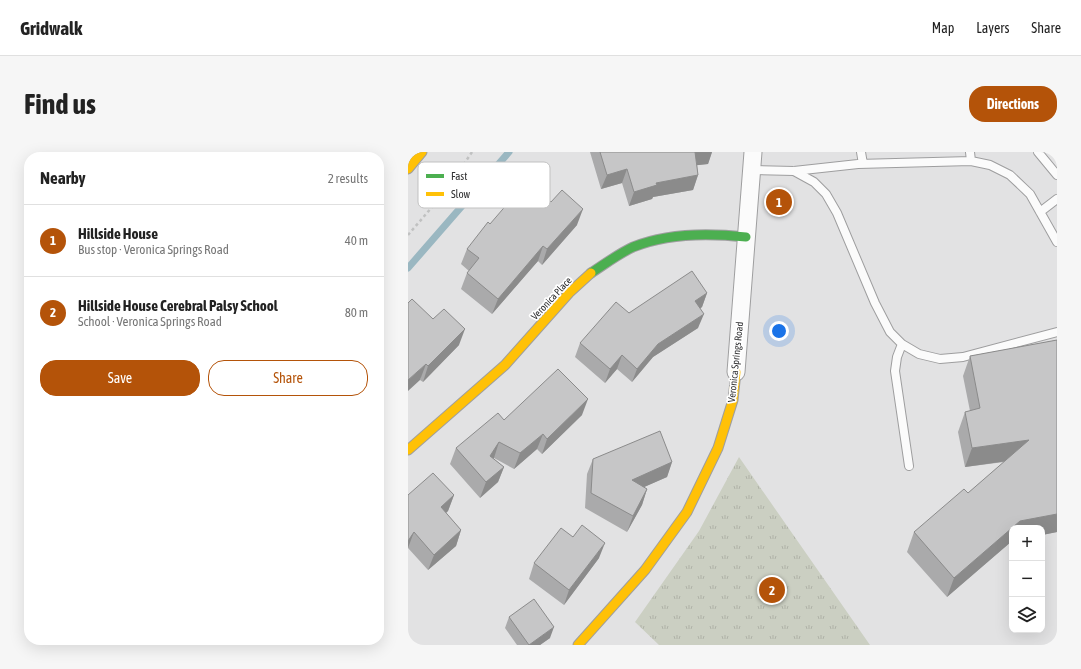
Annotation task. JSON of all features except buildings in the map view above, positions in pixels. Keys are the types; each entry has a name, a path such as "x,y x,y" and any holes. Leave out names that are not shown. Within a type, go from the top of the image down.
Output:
{"street":[{"path":"408,168 422,152"},
{"name":"Veronica Springs Road","path":"578,645 645,570 687,512 718,448 733,400 754,152"},
{"name":"Veronica Place","path":"408,450 505,365 569,293 591,273 611,259 634,247 658,240 690,235 722,234 746,237"}],"lane":[{"path":"861,152 863,164"},
{"path":"970,152 971,161"},
{"path":"1038,152 1057,175"},
{"path":"752,170 794,171 863,164 971,161 990,165 1010,175 1030,194 1057,242"},
{"path":"794,171 814,182 826,194 837,213 875,303 890,332 902,344 919,354 940,359 963,357 1057,332"},
{"path":"1040,212 1057,199"},
{"path":"902,344 897,357 896,371 909,466"}],"path":[{"path":"465,162 472,152"},
{"path":"408,235 431,208"}],"green space":[{"path":"739,457 870,645 659,645 635,622 699,531"}],"waterway":[{"path":"500,162 509,152"},
{"path":"408,268 460,208"}],"traffic: fast":[{"path":"591,273 617,256 646,242 689,235 746,237"}],"traffic: slow":[{"path":"408,169 422,152"},
{"path":"408,450 505,365 569,293 591,273"},
{"path":"578,645 645,570 687,512 718,448 733,400 736,372"}],"place":[{"name":"Hillside House","path":"779,202"},
{"name":"Hillside House Cerebral Palsy School","path":"772,590"}]}
